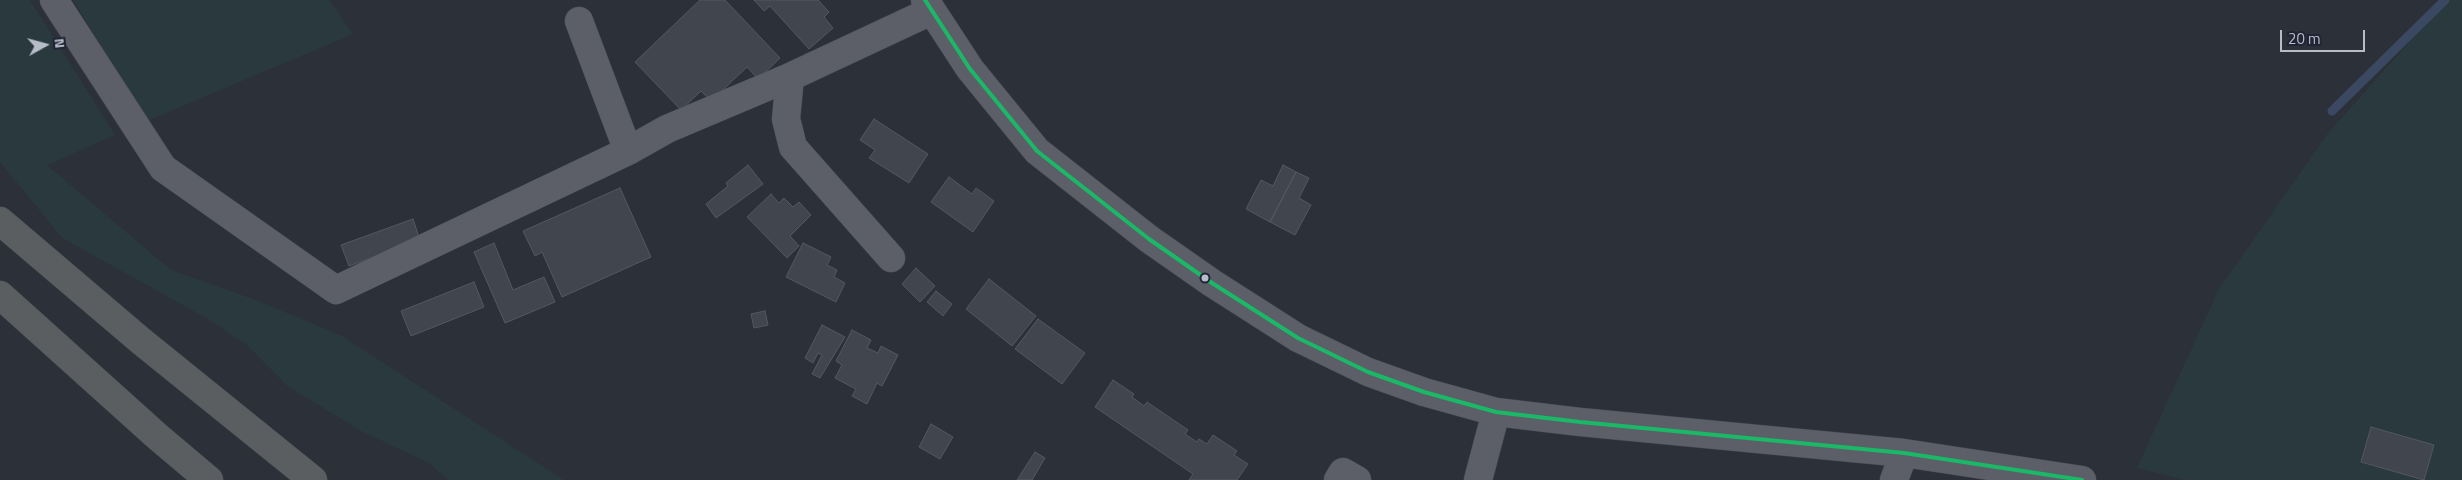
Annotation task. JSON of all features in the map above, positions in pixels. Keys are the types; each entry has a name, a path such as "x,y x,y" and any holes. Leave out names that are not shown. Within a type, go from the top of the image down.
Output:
{"highway":[{"path":"0,221 148,347 313,480"},
{"path":"0,295 158,437 210,480"}],"street":[{"path":"54,0 163,168 336,290 628,151 667,128 790,77 928,5 970,70 1037,151 1212,284 1298,338 1368,372 1424,392 1496,412 1580,422 1904,453 2082,480"},
{"path":"579,21 628,151"},
{"path":"790,77 786,119 793,148 891,258"},
{"path":"1478,480 1496,412"},
{"path":"1894,480 1904,453"},
{"path":"1338,480 1343,472 1357,480"}],"shaded area":[{"path":"0,0 30,0 115,135 47,165 171,270 256,300 342,336 564,480 448,480 429,463 361,431 286,385 247,345 208,319 62,238 0,162"},
{"path":"73,0 329,0 353,34 147,121"},
{"path":"2447,0 2462,0 2462,480 2424,480 2185,480 2137,468 2219,289 2328,133","holes":["2371,427 2434,445 2424,480 2361,462"]}],"building":[{"path":"700,0 725,0 780,58 758,79 747,67 711,101 701,91 681,110 635,62"},
{"path":"754,0 818,0 829,12 824,17 833,28 809,49 770,6 764,11"},
{"path":"874,119 928,154 909,183 869,158 875,150 860,140"},
{"path":"748,165 763,184 716,218 706,204 728,186 726,183"},
{"path":"1283,165 1296,172 1270,222 1246,209 1261,180 1273,186"},
{"path":"1296,172 1309,178 1299,198 1311,205 1295,235 1270,222"},
{"path":"949,177 972,194 976,188 994,201 973,232 931,202"},
{"path":"620,188 651,257 562,297 542,252 535,256 523,231"},
{"path":"771,194 779,203 784,198 793,207 799,202 811,215 790,236 799,246 787,258 747,217"},
{"path":"413,219 420,240 349,266 341,245"},
{"path":"494,243 513,290 544,277 555,302 505,323 474,252"},
{"path":"803,243 831,257 827,265 837,270 834,277 845,283 836,302 786,277"},
{"path":"916,268 935,286 920,302 902,284"},
{"path":"989,279 1036,316 1012,346 966,309"},
{"path":"474,282 484,307 411,336 401,311"},
{"path":"936,291 952,304 943,316 927,302"},
{"path":"765,311 768,325 754,328 751,314"},
{"path":"1038,319 1085,353 1062,384 1015,349"},
{"path":"822,325 845,337 820,378 812,374 822,355 818,353 813,363 805,358"},
{"path":"852,330 871,340 867,348 878,353 881,346 898,355 882,386 877,383 867,404 852,396 856,389 835,378 842,365 836,361"},
{"path":"1113,380 1134,394 1132,397 1144,406 1147,402 1188,430 1185,434 1197,442 1199,439 1207,444 1213,435 1237,451 1234,455 1248,464 1237,480 1189,480 1193,474 1095,407"},
{"path":"931,424 953,437 940,459 919,447"},
{"path":"2371,427 2434,445 2424,480 2361,462"},
{"path":"1035,452 1045,458 1032,480 1017,480"}],"waterway":[{"path":"2332,111 2445,0"}],"transit line":[{"path":"925,0 970,69 1037,151 1149,239 1212,283 1298,338 1368,372 1424,392 1496,412 1580,422 1904,453 2082,480"}]}
